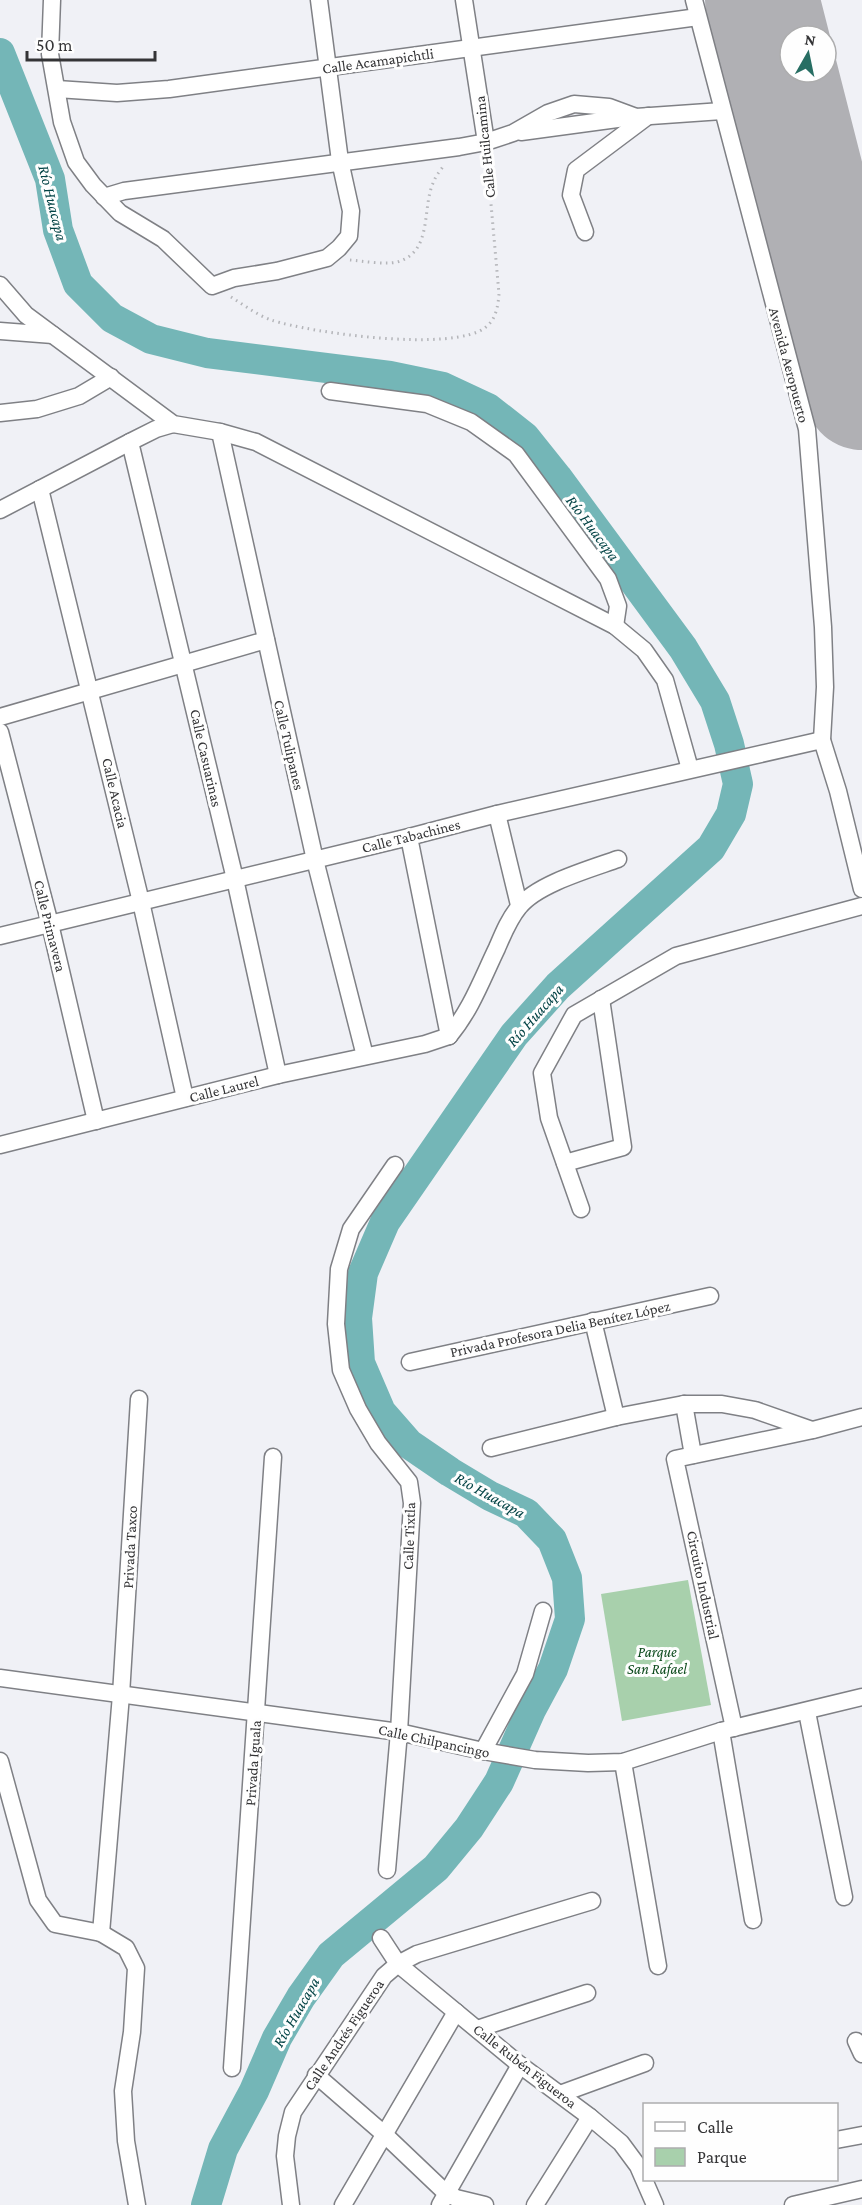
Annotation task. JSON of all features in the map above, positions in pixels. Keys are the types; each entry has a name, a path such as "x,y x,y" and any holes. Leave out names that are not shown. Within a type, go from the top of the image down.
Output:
{"street":[{"path":"52,0 50,54 62,122 76,162 120,213 163,239 212,286 234,278 277,271 327,258 349,236 351,211 340,161 319,0"},
{"name":"Calle Huilcamina","path":"464,0 486,142"},
{"name":"Avenida Aeropuerto","path":"694,0 807,429 823,627 825,687 822,740"},
{"name":"Calle Acamapichtli","path":"57,89 117,93 168,89 698,17"},
{"path":"104,197 124,191 486,142 513,133 548,113 574,104 609,107 642,117 722,111"},
{"path":"585,232 571,195 576,170 642,117"},
{"path":"0,285 26,315 173,424"},
{"path":"0,331 54,335"},
{"path":"0,413 37,409 79,396 111,377"},
{"path":"330,391 427,404 471,422 516,454 608,579 618,606 615,626"},
{"path":"0,510 156,429 173,424 220,432 256,442 615,626 644,651 665,680 696,769"},
{"name":"Calle Tulipanes","path":"220,432 315,860 365,1056"},
{"name":"Calle Casuarinas","path":"130,442 235,879 278,1075"},
{"name":"Calle Acacia","path":"40,489 91,692 185,1098"},
{"path":"0,717 266,640"},
{"name":"Calle Primavera","path":"0,732 50,924 96,1121"},
{"path":"822,740 838,790 862,889"},
{"name":"Calle Tabachines","path":"0,936 497,814 822,740"},
{"path":"497,814 519,905"},
{"path":"410,837 449,1036"},
{"path":"449,1036 464,1017 519,905 536,893 574,874 618,859"},
{"path":"581,1209 549,1118 542,1073 574,1015 676,956 862,906"},
{"path":"565,1163 622,1147 601,999"},
{"name":"Calle Laurel","path":"1,1142 96,1121 278,1075 426,1044 449,1036"},
{"name":"Calle Tixtla","path":"387,1870 399,1732 412,1503 409,1482 378,1443 358,1409 341,1370 336,1324 339,1269 351,1229 395,1165"},
{"name":"Privada Profesora Delia Benítez López","path":"410,1362 710,1296"},
{"path":"593,1321 616,1417"},
{"name":"Privada Taxco","path":"101,1933 121,1695 139,1399"},
{"path":"684,1404 693,1455 813,1430 862,1417"},
{"path":"492,1448 616,1417 684,1404 722,1404 755,1410 813,1430"},
{"name":"Circuito Industrial","path":"693,1455 675,1459 728,1730"},
{"name":"Privada Iguala","path":"232,2068 273,1457"},
{"path":"483,1751 525,1674 543,1611"},
{"name":"Calle Chilpancingo","path":"0,1678 399,1732 535,1760 588,1763 623,1762 728,1730 862,1697"},
{"path":"807,1712 844,1897"},
{"path":"728,1730 753,1920"},
{"path":"0,1761 38,1900 55,1924 101,1933 126,1948 136,1968 132,2032 123,2091 126,2141 137,2205"},
{"path":"623,1762 658,1966"},
{"name":"Calle Andrés Figueroa","path":"291,2205 285,2156 293,2112 384,1976 398,1964 417,1954 592,1901"},
{"name":"Calle Rubén Figueroa","path":"381,1938 398,1964 520,2065 621,2143 638,2166 643,2177"},
{"path":"477,2029 587,1993"},
{"path":"343,2205 456,2012"},
{"path":"560,2094 645,2063"},
{"path":"443,2199 520,2065"},
{"path":"316,2075 384,2134 443,2199"},
{"path":"535,2205 590,2117"},
{"path":"838,2140 862,2135"},
{"name":"Calle Rubén Figueroa","path":"645,2181 655,2205"},
{"path":"794,2205 853,2195"},
{"path":"443,2199 456,2198 485,2205"}],"path":[{"name":"Calle Huilcamina","path":"212,286 270,320 323,331 411,341 469,336 487,326 498,310 499,294 486,142"},
{"path":"327,258 396,263 408,256 420,244 433,182 459,147"}],"green space":[{"name":"Parque San Rafael","path":"688,1580 711,1705 622,1721 601,1594"}],"waterway":[{"name":"Río Huacapa","path":"0,53 50,179 58,230 78,284 112,318 151,339 207,353 390,376 443,387 488,408 525,437 683,648 715,701 729,744 738,784 731,814 711,848 558,986 514,1035 385,1222 363,1273 357,1318 360,1363 381,1412 409,1444 490,1496 526,1513 552,1540 567,1578 570,1619 553,1669 531,1710 499,1782 469,1828 436,1868 331,1955 301,1997 277,2038 254,2091 223,2149 206,2205"}],"runway":[{"path":"762,0 862,393"}]}
